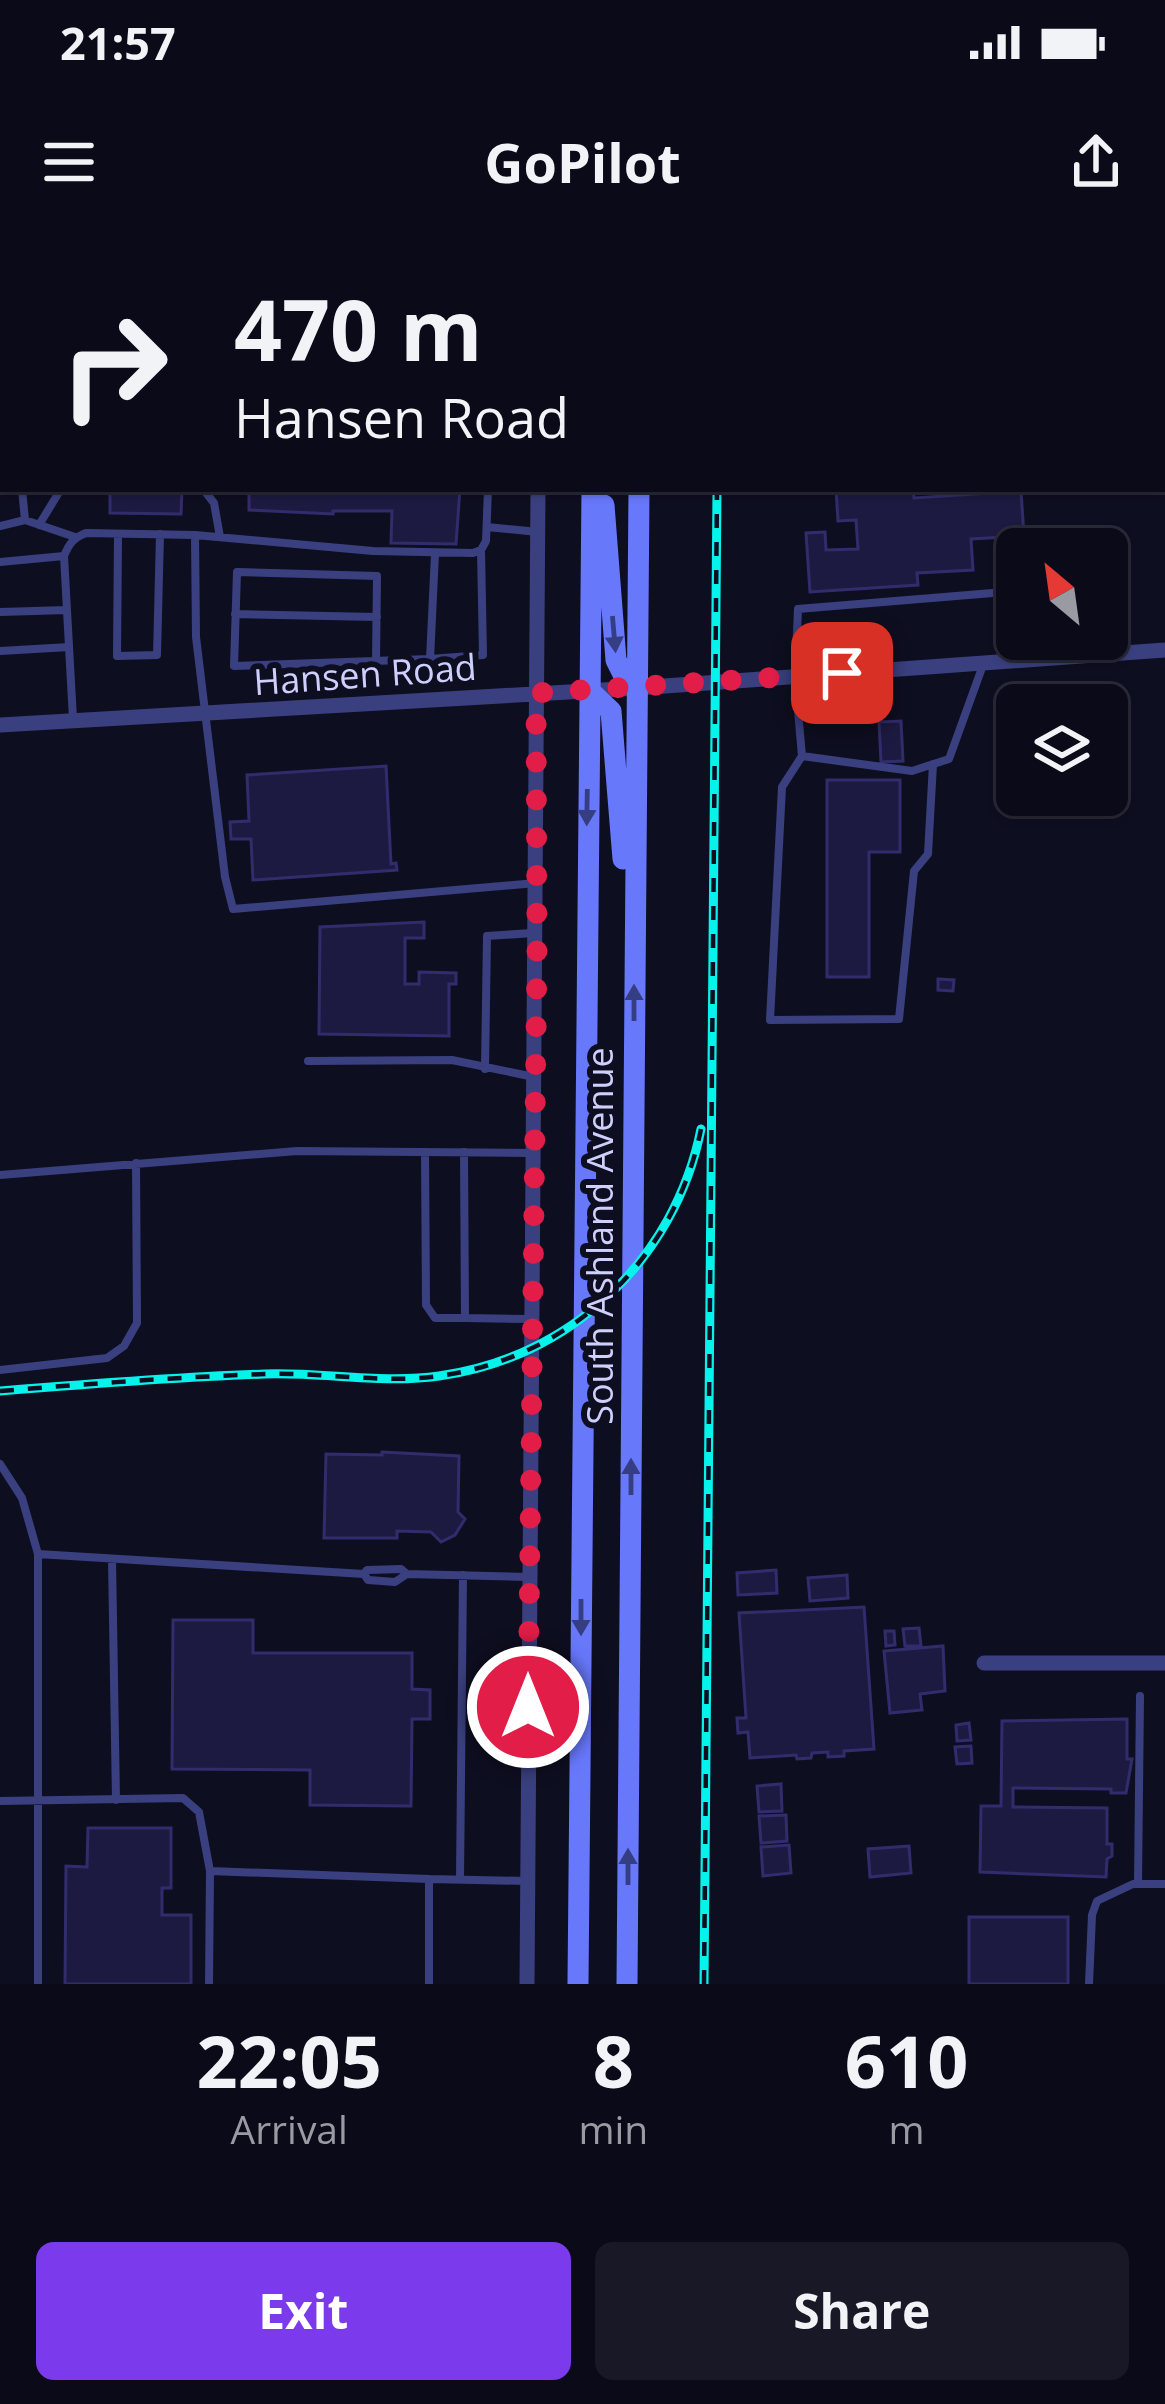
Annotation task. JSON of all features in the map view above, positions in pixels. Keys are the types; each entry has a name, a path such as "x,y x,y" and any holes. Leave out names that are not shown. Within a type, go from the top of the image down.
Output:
{"main road":[{"name":"South Ashland Avenue","path":"578,1984 592,492"},
{"path":"603,492 616,660 625,678 637,688"},
{"name":"South Ashland Avenue","path":"627,1984 638,492"},
{"path":"589,690 611,712 624,875 635,909"}],"street":[{"path":"526,1984 538,492"},
{"name":"Hansen Road","path":"1128,653 1165,650"},
{"name":"Hansen Road","path":"0,725 1026,660"},
{"path":"984,1663 1165,1663"}],"lane":[{"path":"22,492 25,520"},
{"path":"39,525 59,492"},
{"path":"205,492 214,503 220,537"},
{"path":"376,661 377,576 237,572 234,665 376,661 430,659 483,655 482,550 488,492"},
{"path":"0,526 25,520 75,537 86,533 196,535 436,554 482,550"},
{"path":"487,527 538,532"},
{"path":"118,534 117,656 157,656 160,534"},
{"path":"196,535 196,637 225,877 233,909 537,883"},
{"path":"73,719 64,556 75,537"},
{"path":"430,659 436,554"},
{"path":"0,562 64,556"},
{"path":"933,764 928,854 914,871 899,1019 770,1020 782,788 802,756 795,676 798,609 996,593"},
{"path":"0,612 67,610"},
{"path":"236,614 376,617"},
{"path":"0,651 69,647"},
{"path":"802,756 912,771 950,759 983,663"},
{"path":"485,1069 487,936 537,933"},
{"path":"308,1061 452,1060 535,1077"},
{"path":"0,1174 297,1151 534,1153"},
{"path":"425,1152 426,1305 435,1318 531,1319"},
{"path":"464,1152 465,1318"},
{"path":"0,1370 107,1358 124,1346 136,1323 136,1162"},
{"path":"0,1463 22,1498 38,1554 38,1984"},
{"path":"38,1554 364,1574 382,1568 407,1574 529,1576"},
{"path":"112,1558 116,1800"},
{"path":"460,1880 463,1575"},
{"path":"1138,1884 1140,1696"},
{"path":"0,1801 183,1798 195,1805 210,1871 209,1984"},
{"path":"210,1871 527,1881"},
{"path":"429,1879 429,1984"},
{"path":"1089,1984 1092,1915 1097,1901 1138,1884 1165,1883"}],"building":[{"path":"110,492 182,492 181,514 110,513"},
{"path":"249,492 460,492 456,544 391,543 392,511 249,510"},
{"path":"836,492 913,492 914,498 1021,492 1023,528 996,528 996,538 971,539 973,570 917,573 918,585 810,592 806,533 825,532 826,550 858,549 856,520 838,521"},
{"path":"901,721 903,761 881,762 879,722"},
{"path":"386,766 391,864 396,863 397,870 253,880 251,839 231,839 230,822 249,821 247,775"},
{"path":"827,780 900,780 900,852 869,852 869,977 827,977"},
{"path":"424,922 424,938 405,938 405,984 419,984 419,972 456,973 456,984 449,984 449,1036 319,1034 320,927"},
{"path":"938,979 954,980 953,991 938,990"},
{"path":"326,1454 459,1456 458,1512 465,1519 455,1535 441,1542 431,1532 397,1531 397,1538 324,1538"},
{"path":"776,1570 777,1593 738,1595 737,1573"},
{"path":"847,1575 848,1598 810,1601 808,1578"},
{"path":"864,1607 874,1749 844,1751 844,1756 828,1757 828,1752 812,1753 811,1758 750,1758 748,1732 738,1733 737,1718 746,1718 739,1613"},
{"path":"173,1620 253,1620 253,1653 412,1653 412,1689 430,1690 430,1719 412,1719 411,1806 310,1805 310,1770 172,1769"},
{"path":"919,1628 921,1646 905,1646 903,1629"},
{"path":"885,1631 894,1631 895,1645 886,1646"},
{"path":"943,1646 945,1691 920,1694 922,1710 890,1713 884,1651"},
{"path":"1127,1719 1127,1759 1132,1759 1126,1793 1013,1788 1013,1807 1107,1808 1107,1844 1112,1844 1112,1856 1107,1859 1106,1877 980,1872 981,1806 1001,1806 1002,1721"},
{"path":"969,1723 971,1740 957,1741 956,1725"},
{"path":"971,1746 972,1763 957,1764 955,1747"},
{"path":"781,1784 782,1811 759,1812 757,1786"},
{"path":"786,1815 787,1841 761,1843 759,1816"},
{"path":"88,1828 171,1828 171,1888 162,1888 162,1915 191,1915 191,1984 65,1984 66,1866 87,1867"},
{"path":"789,1845 791,1873 763,1876 761,1847"},
{"path":"909,1846 911,1873 870,1877 868,1849"},
{"path":"969,1917 1068,1917 1068,1984 969,1984"}],"railway":[{"path":"704,1984 717,492"},
{"path":"0,1391 265,1374 418,1378 487,1366 532,1348 610,1295 668,1220 688,1176 701,1129"}],"route":[{"path":"528,1707 536,693 842,673"}]}
